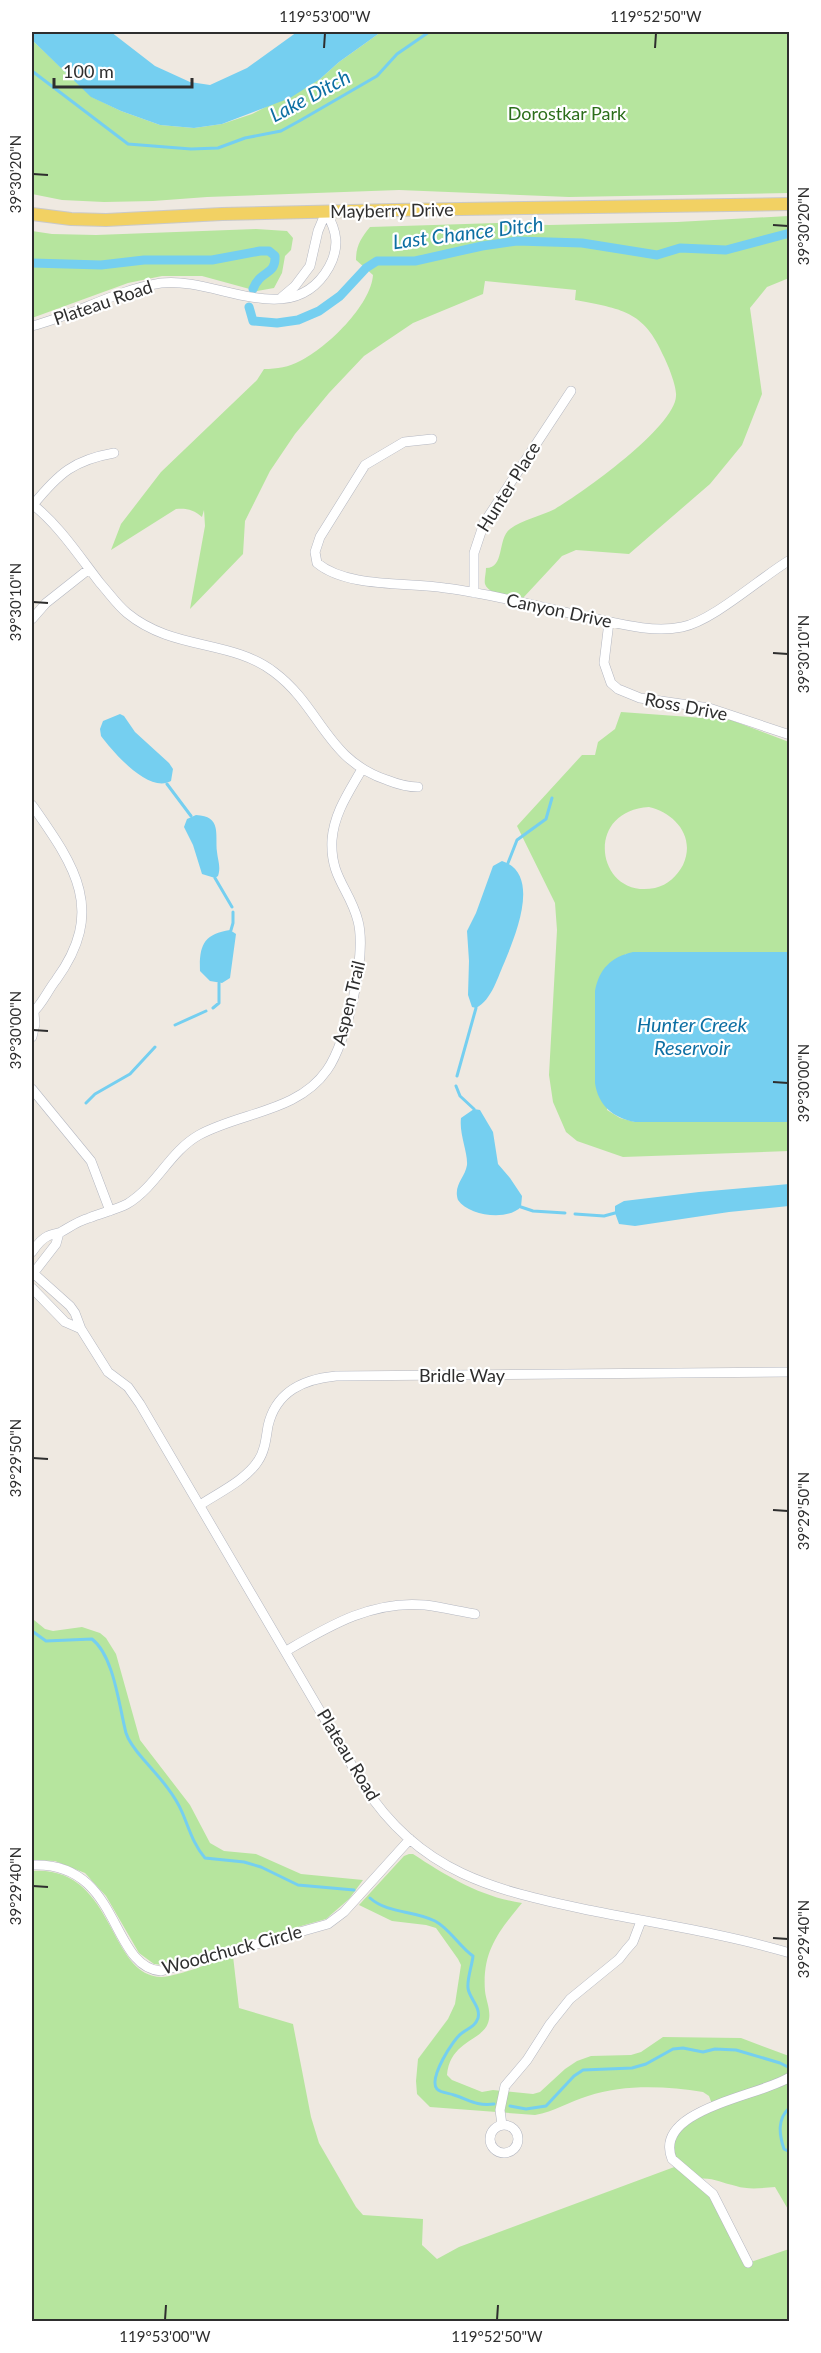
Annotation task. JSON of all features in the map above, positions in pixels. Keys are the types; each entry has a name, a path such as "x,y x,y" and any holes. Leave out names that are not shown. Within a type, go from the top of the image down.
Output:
{"main road":[{"name":"Mayberry Drive","path":"32,214 70,219 106,220 326,212 789,204"}],"street":[{"name":"Plateau Road","path":"32,326 131,291 171,282 204,285 255,299 280,298 311,290 331,264 338,239 326,212"},
{"path":"280,298 295,286 310,266 318,231 326,212"},
{"name":"Hunter Place","path":"474,593 474,553 484,523 571,391"},
{"name":"Canyon Drive","path":"432,439 404,442 365,465 320,537 315,552 315,559 320,565 353,578 435,586 609,622 654,629 686,627 707,617 789,560"},
{"path":"114,453 71,466 57,477 32,504 58,530 118,605 143,625 176,640 246,656 276,673 302,699 341,753 362,770 399,785 418,787"},
{"path":"32,618 46,603 89,569"},
{"name":"Ross Drive","path":"609,622 604,663 611,683 618,689 640,698 709,708 789,735"},
{"name":"Aspen Trail","path":"32,1251 45,1237 127,1204 146,1189 174,1155 189,1142 213,1129 286,1103 302,1095 321,1078 334,1059 344,1035 361,948 358,919 333,866 332,840 340,806 362,770"},
{"path":"32,805 66,853 76,874 81,899 78,936 71,957 33,1013 35,1024 32,1037"},
{"path":"32,1089 90,1161 110,1211"},
{"path":"32,1274 56,1244 59,1233"},
{"name":"Plateau Road","path":"32,1274 70,1306 81,1329 108,1372 128,1387 140,1404 373,1799 410,1839 455,1871 490,1886 529,1897 789,1953"},
{"name":"Plateau Road","path":"32,1288 65,1322 81,1329"},
{"name":"Bridle Way","path":"200,1505 241,1478 257,1463 276,1406 290,1390 310,1380 336,1376 789,1372"},
{"path":"286,1651 334,1624 379,1608 424,1605 475,1614"},
{"name":"Woodchuck Circle","path":"32,1865 56,1867 73,1873 87,1882 105,1904 138,1961 148,1968 161,1971 334,1921 410,1839"},
{"path":"502,2125 501,2110 505,2086 527,2060 550,2024 570,1999 619,1959 633,1942 641,1921"},
{"path":"748,2263 713,2194 672,2159 670,2146 676,2129 693,2114 770,2088 789,2077"}],"green space":[{"name":"Dorostkar Park","path":"381,32 789,32 789,193 569,197 399,190 104,202 62,200 32,194 32,40 92,97 121,111 160,125 194,128 222,124 252,114 320,79 339,62"},
{"path":"789,216 789,278 767,287 750,308 762,394 742,445 710,484 629,554 576,550 562,556 523,598 496,593 487,588 486,568 496,563 503,539 510,529 555,509 625,458 660,424 672,409 676,396 672,376 656,341 639,321 629,314 606,306 575,300 576,290 485,281 483,294 413,323 364,356 329,393 295,434 270,471 245,521 243,554 190,609 205,526 204,510 202,517 190,510 176,509 111,550 121,524 161,472 257,380 264,369 287,366 311,355 334,336 356,312 365,299 373,275 356,260 360,242 370,227 497,223 549,225 677,222"},
{"path":"256,229 287,231 293,238 291,250 285,256 282,273 274,288 257,291 202,276 162,276 128,283 32,318 32,231 96,235"},
{"path":"621,712 731,720 789,742 789,952 625,954 607,1110 620,1118 635,1122 789,1122 789,1151 623,1157 577,1141 566,1132 553,1102 549,1075 557,930 555,903 517,826 582,755 595,755 598,742 615,729","holes":["649,807 675,821 681,828 687,845 686,855 681,869 668,882 655,888 635,888 620,881 610,869 605,854 606,838 614,823 628,812"]},
{"path":"32,1604 34,1620 45,1629 53,1631 82,1627 100,1633 106,1638 116,1654 140,1740 190,1805 210,1843 224,1851 256,1854 301,1874 363,1880 349,1899 326,1919 163,1965 154,1964 139,1953 106,1896 85,1873 55,1861 32,1860"},
{"path":"413,1854 452,1878 479,1891 522,1903 499,1933 489,1954 485,1977 488,2023 485,2029 454,2055 447,2075 452,2080 482,2092 493,2090 533,2094 540,2092 577,2061 591,2056 631,2055 641,2052 663,2037 741,2038 789,2056 789,2211 775,2187 745,2188 697,2179 709,2189 748,2263 789,2249 789,2321 32,2322 32,1871 59,1874 80,1885 96,1902 130,1960 144,1972 162,1977 169,1976 233,1956 239,2008 293,2024 311,2117 319,2143 356,2207 363,2215 423,2219 422,2245 437,2259 459,2247 677,2166 672,2159 676,2129 713,2107 709,2096 703,2092 660,2087 616,2089 588,2096 535,2115 430,2107 417,2094 418,2059 448,2019 455,2004 461,1965 436,1928 392,1921 359,1905 404,1856"}],"water":[{"path":"32,32 111,32 155,66 190,82 210,85 247,68 297,32 381,32 339,62 320,79 290,98 222,124 194,128 160,125 91,97 32,40"},
{"path":"120,714 135,732 169,763 173,769 171,781 152,782 142,777 114,752 101,736 100,729 103,721"},
{"path":"196,815 210,819 216,827 219,870 215,878 202,874 193,845 184,827 187,819"},
{"path":"502,861 514,868 521,879 522,906 514,937 497,980 490,994 476,1008 472,1007 468,995 467,931 493,866"},
{"path":"230,930 236,934 230,978 222,983 210,981 200,971 202,948 214,934"},
{"name":"Hunter Creek Reservoir","path":"633,952 789,952 789,1122 635,1122 613,1114 603,1104 595,1083 595,991 607,965 618,957"},
{"path":"474,1109 480,1110 493,1132 498,1164 522,1196 521,1207 507,1214 479,1213 458,1200 458,1186 467,1165 461,1118"},
{"path":"789,1184 789,1206 635,1226 619,1224 615,1213 615,1206 624,1201"}],"waterway":[{"name":"Lake Ditch","path":"32,71 128,144 191,149 218,148 245,138 281,131 377,76 397,54 429,32"},
{"name":"Last Chance Ditch","path":"249,307 253,321 277,323 298,320 319,311 340,296 366,268 377,261 415,261 482,246 517,241 582,243 657,255 680,248 726,250 790,233"},
{"name":"Last Chance Ditch","path":"32,263 101,265 144,260 212,260 269,251 275,256 273,267 260,278 253,289"},
{"path":"167,784 191,816"},
{"path":"508,863 517,840 546,819 552,798"},
{"path":"215,878 232,907"},
{"path":"231,930 233,912"},
{"path":"213,1008 219,1003 219,983"},
{"path":"457,1076 476,1008"},
{"path":"175,1025 206,1011"},
{"path":"86,1103 95,1094 130,1074 155,1047"},
{"path":"456,1086 460,1096 474,1109"},
{"path":"521,1207 533,1211 565,1213"},
{"path":"575,1214 604,1216 615,1213"},
{"path":"32,1631 46,1641 92,1639 99,1647 111,1669 129,1740 175,1798 194,1842 205,1858 244,1862 261,1867 298,1885 354,1890"},
{"path":"370,1898 385,1907 435,1921 473,1956 468,1988 478,2010 478,2018 458,2037 448,2051 439,2068 435,2084 437,2089 443,2092 477,2103 494,2104"},
{"path":"510,2106 526,2109 546,2106 574,2076 583,2070 632,2068 646,2064 673,2049 683,2048 703,2052 715,2049 736,2050 790,2068"},
{"path":"790,2107 780,2127 784,2149 790,2152"}]}
